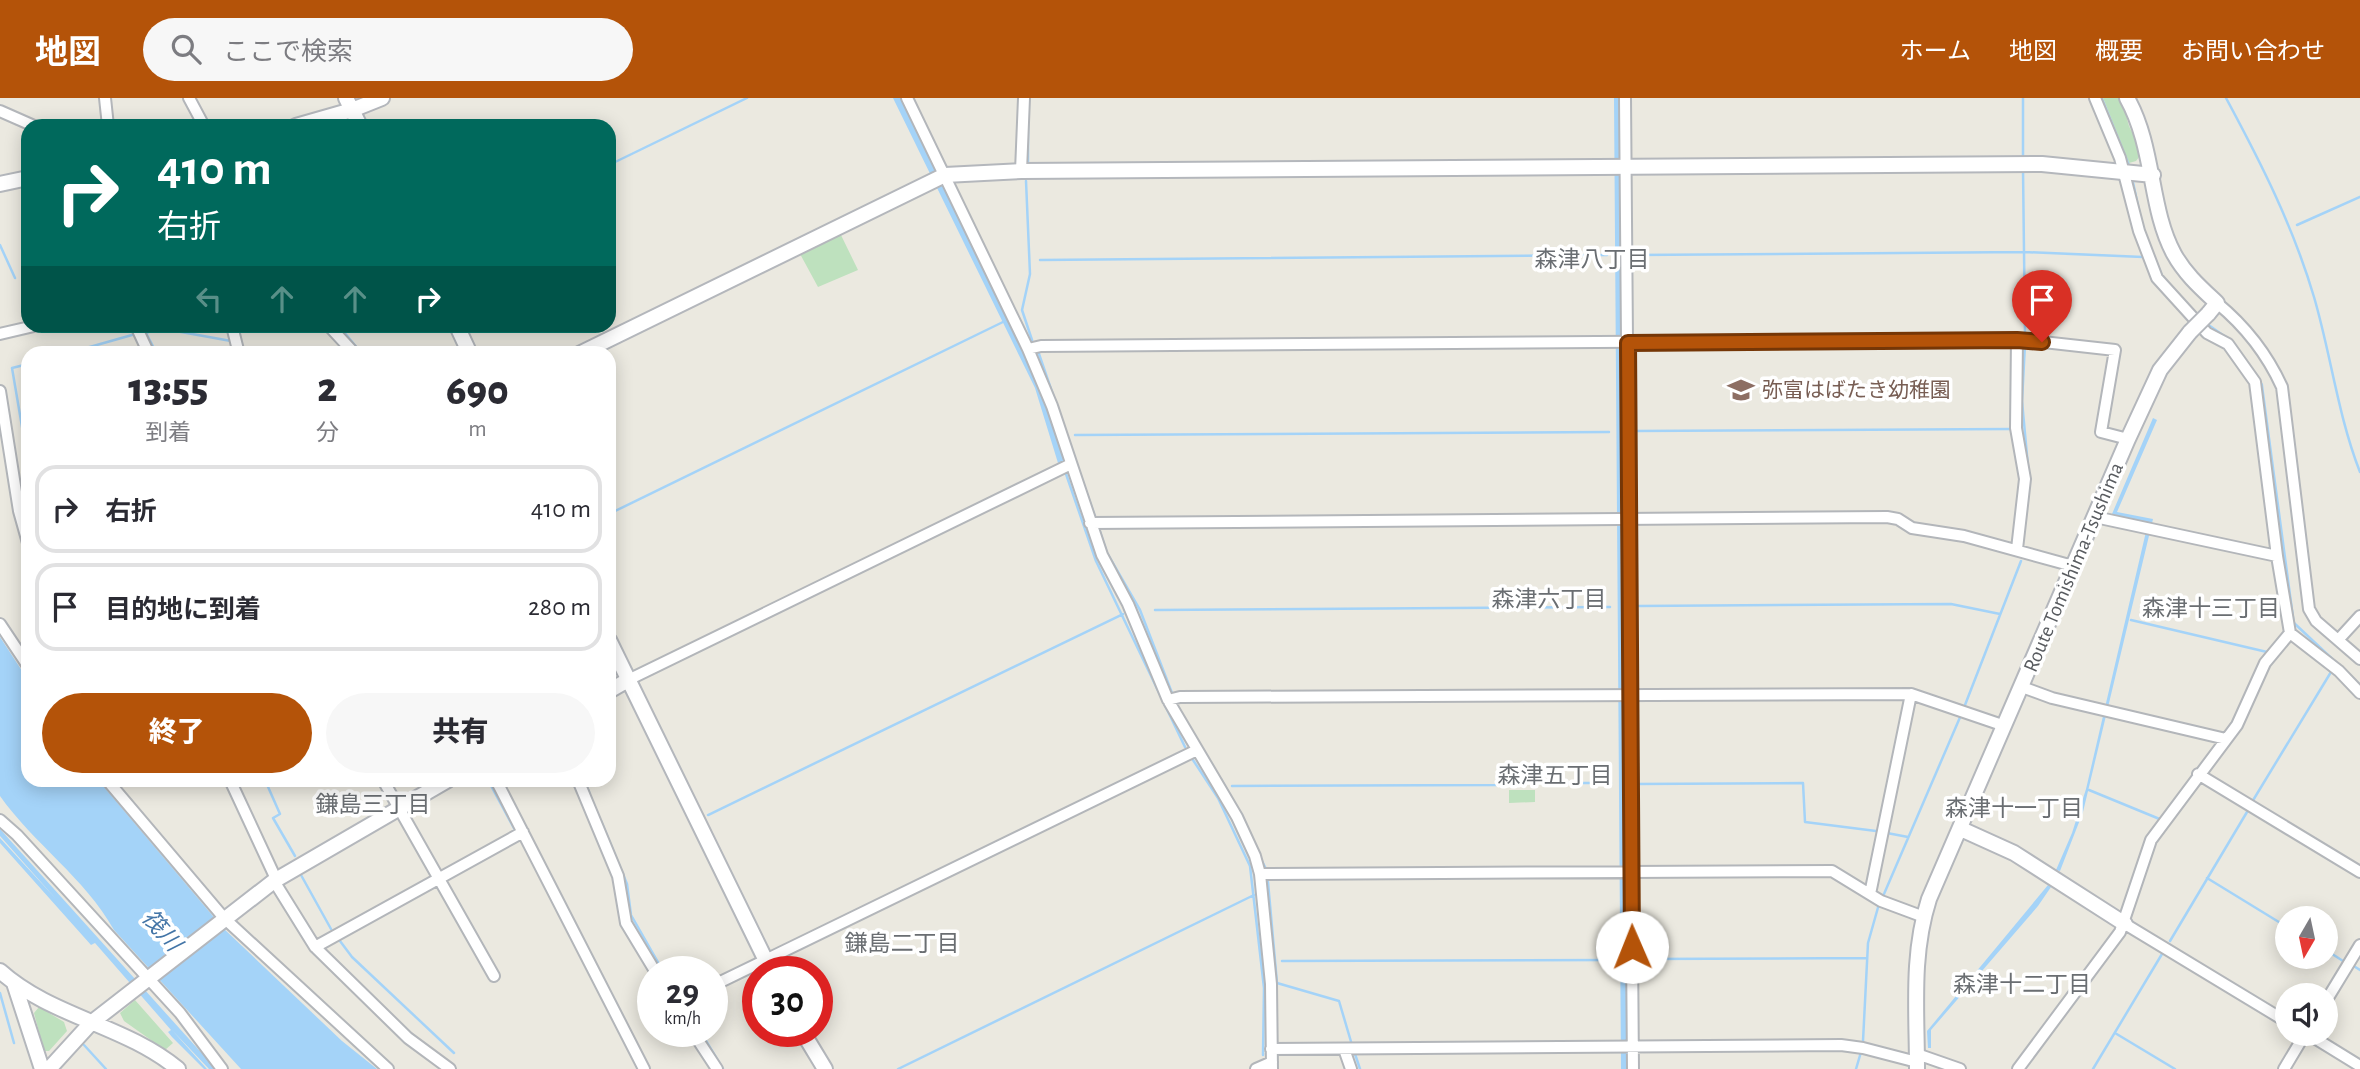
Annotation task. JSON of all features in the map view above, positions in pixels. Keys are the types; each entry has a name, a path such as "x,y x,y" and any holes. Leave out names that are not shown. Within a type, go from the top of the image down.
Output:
{"street":[{"path":"105,98 107,119"},
{"path":"189,98 200,119"},
{"path":"313,119 349,104 382,98"},
{"path":"907,98 939,178 1028,349 1052,406 1069,465 1102,555 1129,604 1168,700 1195,751 1237,817 1260,874 1271,984 1272,1065 1256,1069"},
{"path":"1021,171 1024,98"},
{"path":"1625,98 1618,167 1624,518 1631,696 1626,871 1628,1048 1633,1069"},
{"path":"2095,98 2127,172 2139,231 2157,278 2207,334 2228,344 2255,382 2277,556 2290,633 2339,671 2360,693"},
{"path":"2127,98 2144,133 2172,251 2212,309 2239,322 2267,358 2282,387 2308,609 2316,621 2360,659"},
{"path":"0,111 21,120"},
{"path":"595,346 939,178 1021,171 2042,164 2153,174"},
{"path":"0,184 21,180"},
{"name":"Route Tomishima-Tsushima","path":"1917,1062 1917,961 1923,917 2160,370 2212,309"},
{"path":"0,334 21,329"},
{"path":"336,333 348,346"},
{"path":"1028,349 1055,346 2017,340 2115,349 2101,432 2128,439"},
{"path":"2017,340 2015,428 2025,479 2017,549"},
{"path":"0,391 21,518"},
{"path":"616,687 1069,465"},
{"path":"1090,523 1887,517 1898,519 1913,528 1964,536 2073,566"},
{"path":"2095,517 2277,556"},
{"path":"2339,639 2360,615"},
{"path":"0,624 21,656"},
{"path":"2018,1069 2125,923 2151,840 2237,725 2264,663 2290,633"},
{"path":"616,655 764,956"},
{"path":"2021,687 2104,711 2226,739"},
{"path":"1168,700 1180,697 1911,694 2005,726"},
{"path":"1870,894 1911,694"},
{"path":"786,956 1195,751"},
{"path":"2198,774 2360,872"},
{"path":"113,787 224,918 388,1069"},
{"path":"233,787 275,880 315,947 371,1005 408,1038 450,1069"},
{"path":"387,787 494,976"},
{"path":"14,983 43,1069 90,1023 275,880 436,787"},
{"path":"500,787 644,1069"},
{"path":"581,787 618,876 626,923 646,956"},
{"path":"0,820 17,835 142,985 180,1013 222,1069"},
{"path":"1961,829 2014,853 2275,1015"},
{"path":"315,947 523,832"},
{"path":"1260,874 1832,871 1881,901 1923,917"},
{"path":"2337,983 2360,945"},
{"path":"0,971 14,983 90,1023 127,1036 178,1069"},
{"path":"1271,1049 1841,1045 1960,1069"},
{"path":"2284,1069 2298,1046"},
{"path":"2326,1046 2360,1066"},
{"path":"703,1047 717,1069"},
{"path":"812,1047 825,1069"},
{"path":"1345,1049 1351,1069"}],"green space":[{"path":"2103,98 2121,98 2129,126 2141,147 2136,161 2129,163"},
{"path":"840,233 858,270 818,287 799,252"},
{"path":"1509,790 1535,790 1535,802 1509,803"},
{"path":"135,1000 173,1043 165,1050 124,1021 120,1013"},
{"path":"39,1007 64,1022 67,1031 49,1051 44,1051 34,1013"}],"water":[{"path":"893,98 900,98 1037,380 1064,461 1058,463 1035,388"},
{"path":"1614,98 1620,98 1628,1069 1621,1069"},
{"path":"2098,98 2103,98 2131,167 2144,228 2163,275 2195,314 2232,340 2263,384 2295,623 2292,624 2261,392 2160,276"},
{"path":"2153,418 2157,420 2117,512 2153,519 2083,812 2060,871 2056,870 2072,833 2086,789 2148,523 2112,514"},
{"name":"筏川","path":"0,637 21,669 21,787 104,787 223,928 342,1041 377,1069 241,1069 114,930 89,894 0,796"},
{"path":"0,829 216,1069 209,1069 172,1030 207,1069 204,1069 172,1037 168,1032 171,1030 95,943 91,945 0,843 0,838 56,899 0,836"},
{"path":"2048,885 2051,887 2038,906 1931,1030 1931,1048 1928,1048 1927,1031"}],"waterway":[{"path":"616,162 747,98"},
{"path":"2023,98 2023,157"},
{"path":"2226,98 2275,195 2306,271 2346,429 2360,472"},
{"path":"1028,122 1028,165"},
{"path":"2023,169 2025,334"},
{"path":"1026,181 1030,274 1022,310 1032,340"},
{"path":"2297,225 2360,197"},
{"path":"0,245 15,278"},
{"path":"1634,255 2024,252 2143,257"},
{"path":"1040,260 1607,255"},
{"path":"616,511 1005,321"},
{"path":"146,333 153,346"},
{"path":"187,333 231,341"},
{"path":"345,333 355,346"},
{"path":"93,346 132,335"},
{"path":"2025,344 2022,401 2029,477"},
{"path":"1039,354 1095,517"},
{"path":"21,366 12,368 21,421"},
{"path":"1633,431 2011,429"},
{"path":"1075,435 1609,432"},
{"path":"1066,474 1096,561 1185,747"},
{"path":"1099,529 1107,553 1140,610 1172,693"},
{"path":"1965,705 2021,561"},
{"path":"1638,606 1951,604 2000,614"},
{"path":"1155,610 1610,607"},
{"path":"708,815 1123,614"},
{"path":"2131,620 2267,652"},
{"path":"2294,623 2360,685"},
{"path":"2252,802 2331,672"},
{"path":"1884,894 1961,715"},
{"path":"1193,760 1218,798 1250,866 1264,988 1263,1055"},
{"path":"1232,786 1498,785 1500,772 1504,771 1540,771 1541,783 1611,783"},
{"path":"1221,779 1230,795"},
{"path":"1635,784 1803,783 1805,822 1876,831"},
{"path":"268,787 280,814 273,818 295,856"},
{"path":"492,787 516,832"},
{"path":"587,787 589,792"},
{"path":"2089,790 2162,820"},
{"path":"2170,941 2247,812"},
{"path":"601,821 627,884 631,915 654,956"},
{"path":"1887,833 1908,837"},
{"path":"1260,857 1265,867"},
{"path":"301,875 331,929"},
{"path":"2207,878 2275,920"},
{"path":"1268,882 1277,983 1339,1001 1352,1045"},
{"path":"898,1069 1254,895"},
{"path":"1863,1041 1868,943 1879,904"},
{"path":"340,941 352,957 454,1053"},
{"path":"2093,1069 2162,954"},
{"path":"1639,959 1867,958"},
{"path":"2338,958 2343,961"},
{"path":"1282,961 1614,960"},
{"path":"2352,965 2360,970"},
{"path":"0,993 14,1043"},
{"path":"2115,1033 2175,1069"},
{"path":"84,1045 106,1069"},
{"path":"710,1047 723,1069"},
{"path":"1856,1069 1861,1052"},
{"path":"1355,1054 1360,1069"}],"place":[{"name":"弥富はばたき幼稚園","path":"1741,390"}],"district":[{"name":"森津八丁目","path":"1592,259"},
{"name":"森津六丁目","path":"1549,599"},
{"name":"森津十三丁目","path":"2211,608"},
{"name":"森津五丁目","path":"1555,775"},
{"name":"鎌島三丁目","path":"373,804"},
{"name":"森津十一丁目","path":"2014,808"},
{"name":"鎌島二丁目","path":"902,943"},
{"name":"森津十二丁目","path":"2022,984"}],"route":[{"path":"1632,947 1628,343 2042,342"}]}
